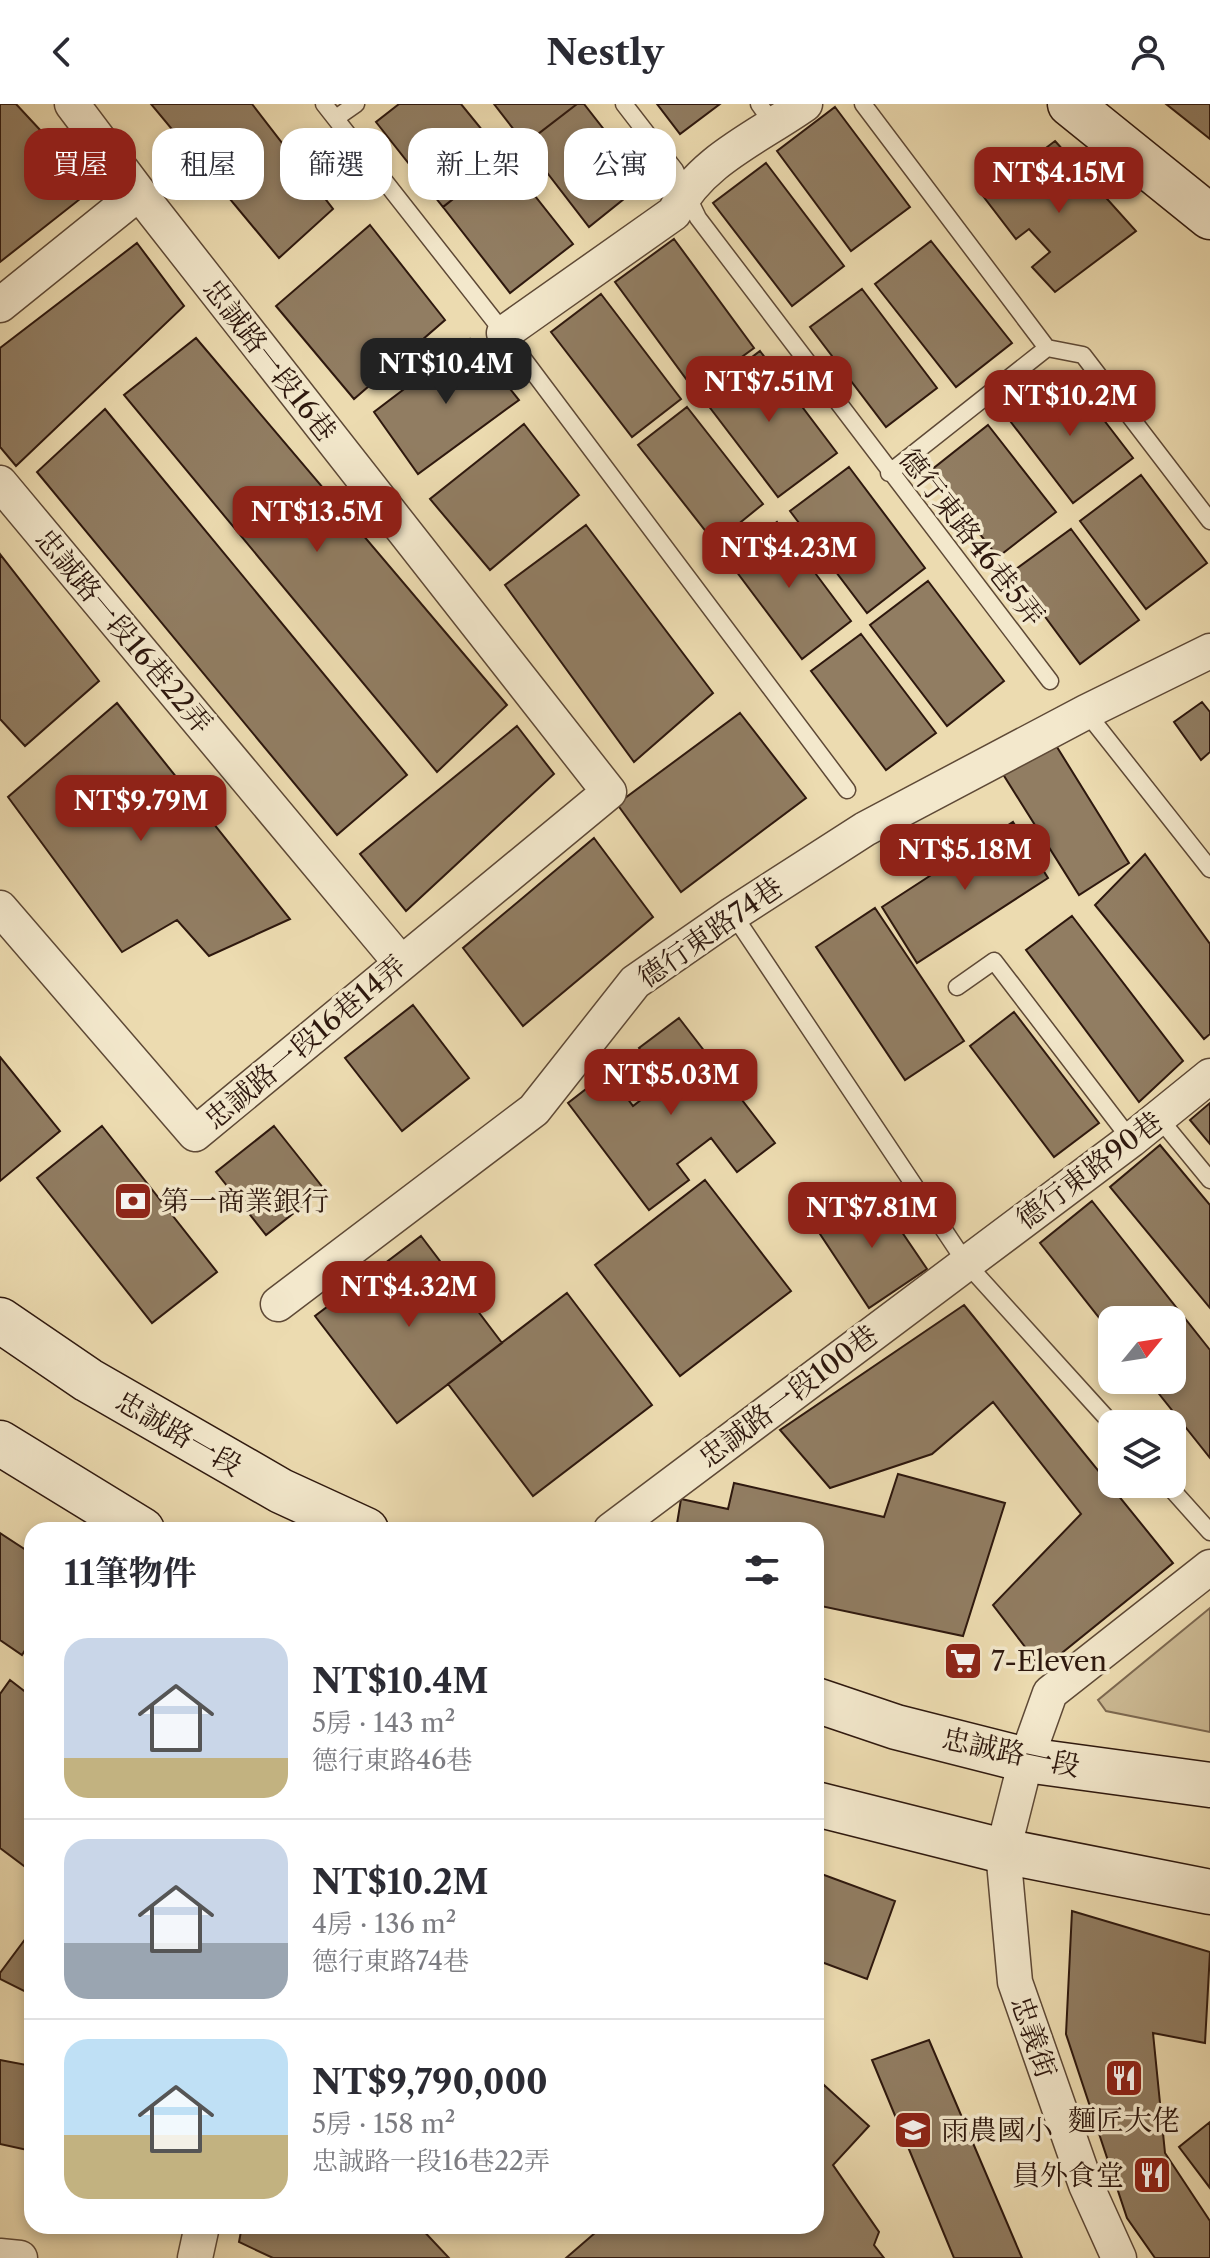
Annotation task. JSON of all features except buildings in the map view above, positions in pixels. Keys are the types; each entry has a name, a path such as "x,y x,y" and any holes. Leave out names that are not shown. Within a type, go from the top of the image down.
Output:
{"street":[{"name":"忠誠路一段16巷","path":"72,104 609,792"},
{"path":"504,333 674,213 684,193 766,115 805,104"},
{"path":"1070,104 1210,217"},
{"path":"0,305 139,193"},
{"name":"忠誠路一段16巷22弄","path":"0,483 401,963"},
{"name":"德行東路74巷","path":"278,1304 534,1110 635,982 865,829 1086,712 1210,651"},
{"name":"忠誠路一段16巷14弄","path":"0,908 195,1134 609,792"},
{"name":"德行東路90巷","path":"966,1263 1131,1140 1210,1076"},
{"name":"忠誠路一段100巷","path":"622,1522 966,1263"},
{"name":"忠誠路一段","path":"0,1320 88,1380 267,1483 349,1522"},
{"path":"0,1443 129,1522"},
{"name":"忠義街","path":"1119,2258 1086,2185 1015,1982 1003,1851 1026,1760 1050,1693 1210,1567"},
{"name":"忠誠路一段","path":"824,1703 896,1727 1026,1760 1210,1785"},
{"path":"824,1806 1003,1851 1210,1892"},
{"path":"195,2258 200,2234"},
{"path":"0,2256 20,2258"}],"lane":[{"path":"324,104 504,333 847,790"},
{"path":"336,118 356,104"},
{"name":"德行東路46巷5弄","path":"624,104 675,170 698,218 1050,681"},
{"path":"863,104 1047,348 1083,355 1210,521"},
{"path":"889,473 1047,348"},
{"path":"1086,712 1210,869"},
{"path":"733,914 966,1263 1099,1410"},
{"path":"957,987 994,961 1131,1140"},
{"path":"1159,1118 1210,1180"},
{"path":"1180,1498 1210,1532"}],"shaded area":[{"path":"1210,1608 1210,1732 1106,1711 1098,1700"}],"place":[{"name":"第一商業銀行","path":"133,1201"},
{"name":"7-Eleven","path":"963,1661"},
{"name":"麵匠大佬","path":"1124,2078"},
{"name":"雨農國小","path":"913,2130"},
{"name":"員外食堂","path":"1152,2175"}]}
